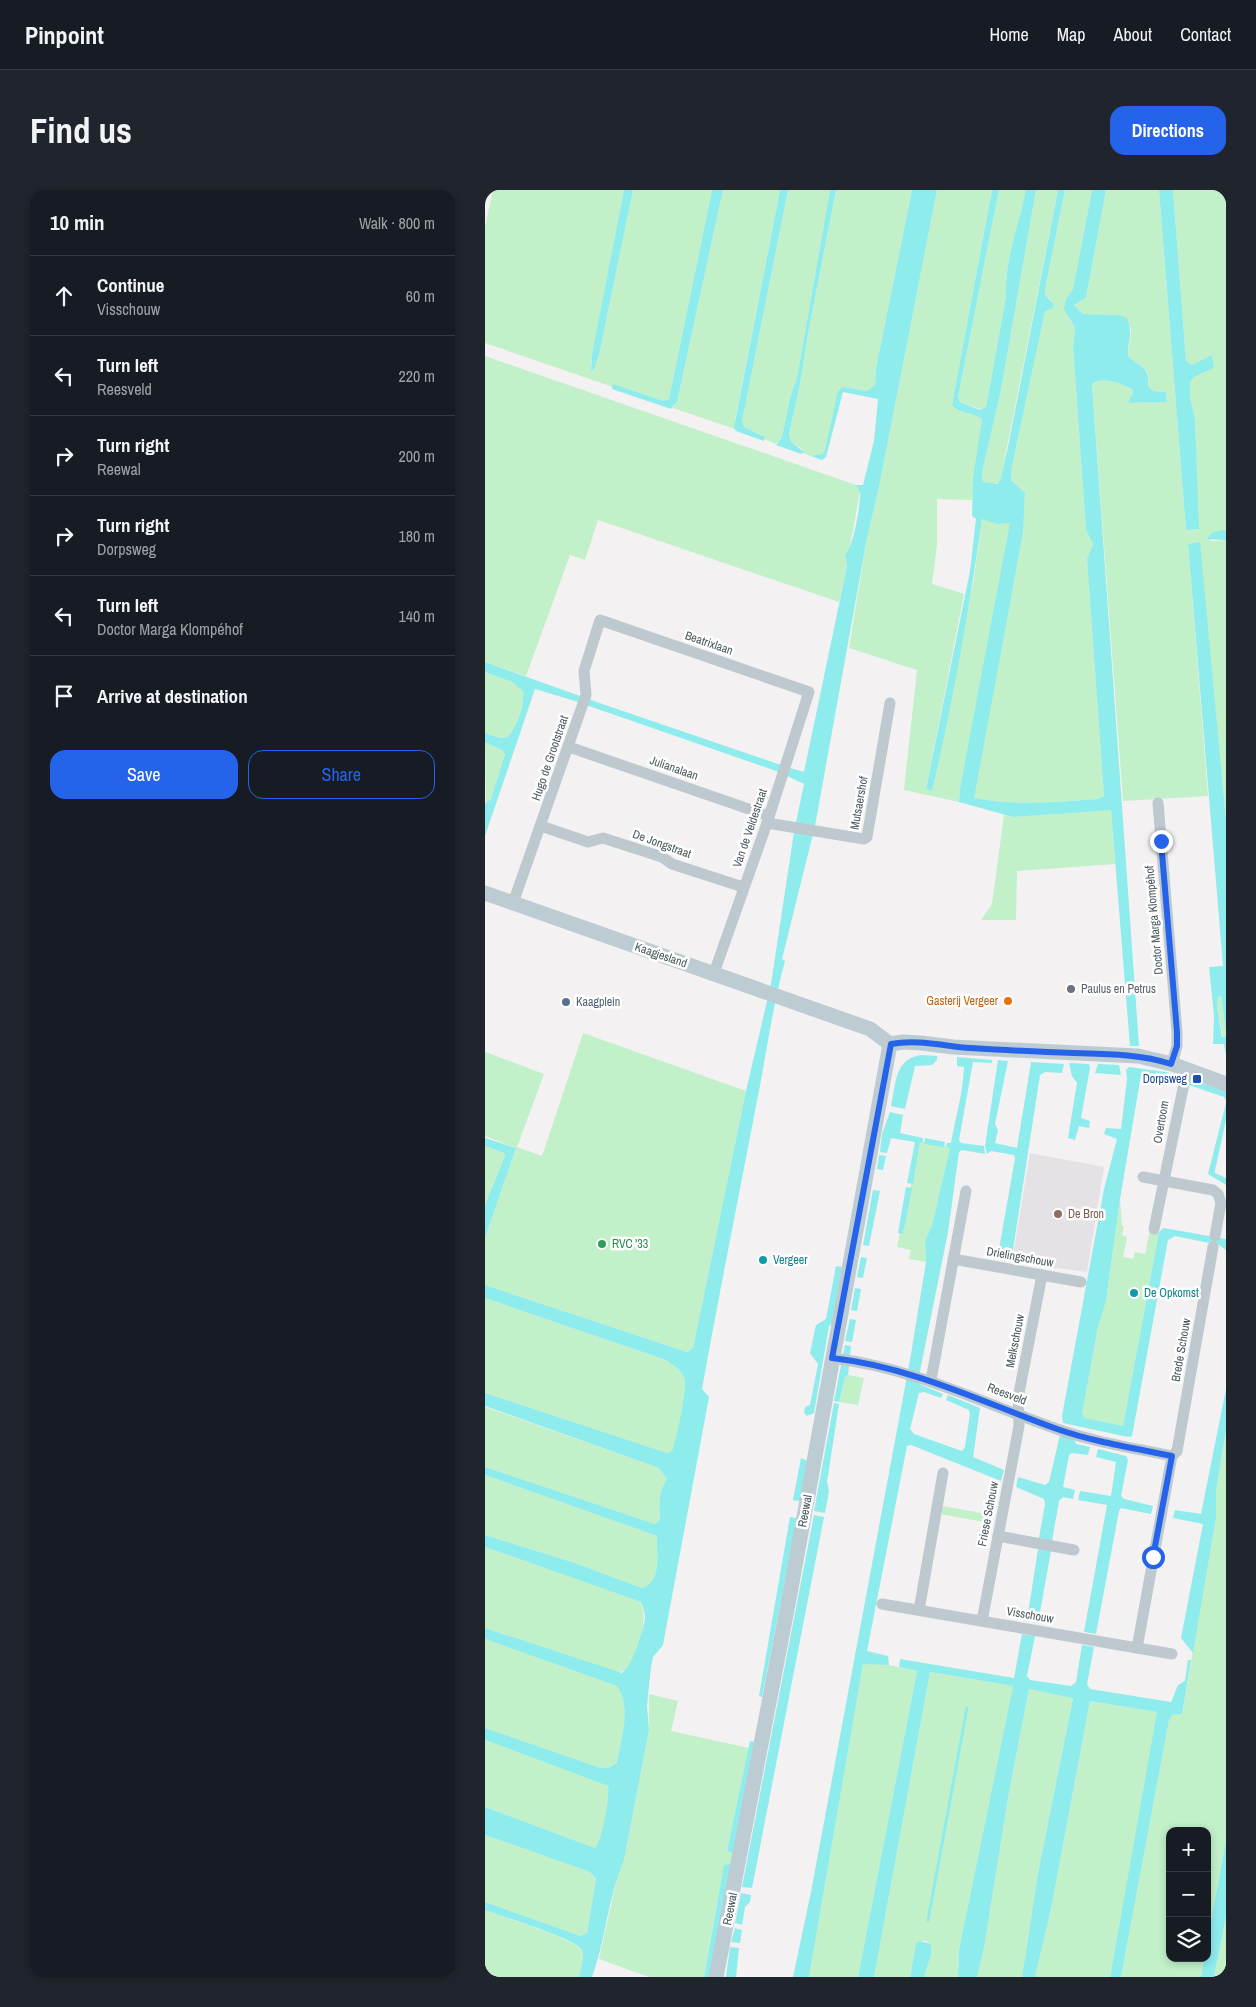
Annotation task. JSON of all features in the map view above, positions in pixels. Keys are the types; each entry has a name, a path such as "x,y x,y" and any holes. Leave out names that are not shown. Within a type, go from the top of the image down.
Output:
{"street":[{"name":"Beatrixlaan","path":"600,620 809,692"},
{"name":"Hugo de Grootstraat","path":"513,903 586,695 584,670 600,620"},
{"name":"Van de Veldestraat","path":"714,973 768,819 809,692"},
{"name":"Mutsaershof","path":"768,819 796,829 863,839 867,837 890,702"},
{"name":"Julianalaan","path":"569,747 768,819"},
{"name":"Doctor Marga Klompéhof","path":"1158,803 1177,1032 1177,1046 1171,1064"},
{"name":"De Jongstraat","path":"541,826 588,842 603,838 662,857 672,864 743,887"},
{"name":"Kaagjesland","path":"485,893 870,1029 891,1044"},
{"path":"891,1044 921,1042 953,1047 1125,1055 1156,1059 1171,1064 1185,1077 1226,1084"},
{"name":"Reewal","path":"716,1977 836,1358 891,1044"},
{"name":"Overtoom","path":"1154,1229 1185,1077"},
{"path":"1143,1177 1165,1181"},
{"name":"Brede Schouw","path":"1165,1181 1213,1190 1218,1194 1221,1203 1177,1451 1172,1456"},
{"path":"927,1379 966,1191"},
{"name":"Drielingschouw","path":"953,1259 1081,1282"},
{"name":"Melkschouw","path":"1017,1413 1018,1398 1042,1275"},
{"name":"Reesveld","path":"836,1358 902,1371 1078,1435 1172,1456"},
{"name":"Friese Schouw","path":"983,1620 1019,1426 1017,1413"},
{"path":"1137,1648 1172,1456"},
{"path":"919,1610 943,1473"},
{"path":"999,1536 1073,1550"},
{"name":"Visschouw","path":"882,1604 1171,1654"}],"shaded area":[{"name":"De Bron","path":"1030,1153 1104,1167 1087,1272 1012,1262"}],"green space":[{"path":"493,190 624,190 591,361 591,370 594,370 599,355 633,190 712,190 669,399 663,401 613,385 613,387 485,343 485,227"},
{"path":"723,190 780,190 735,420 735,429 673,408 680,388"},
{"path":"788,190 830,190 797,378 790,398 782,437 776,444 764,439 762,435 743,427 742,422"},
{"path":"836,190 912,190 876,368 875,386 867,391 843,387 825,450 822,454 811,456 803,453 802,449 791,442 789,434"},
{"path":"937,190 992,190 952,405 959,410 982,419 972,500 937,499 937,545 932,584 964,594 926,789 932,791 974,578 982,519 1011,523 960,788 959,802 904,790 917,670 849,648 867,538 879,487"},
{"path":"999,190 1026,190 1007,270 1006,297 986,407 983,410 960,402 958,397"},
{"path":"1036,190 1058,190 1000,482 990,484 983,482 982,473 1001,390"},
{"path":"1065,190 1092,190 1073,289 1066,299 1069,319 1075,328 1073,346 1086,530 1093,544 1087,559 1104,796 1098,799 1051,802 1004,802 973,798 1023,533 1025,493 1011,480 1012,466 1045,310 1053,308 1052,301 1045,295 1046,284"},
{"path":"1106,190 1159,190 1186,530 1198,529 1195,419 1190,397 1190,382 1194,377 1214,368 1212,356 1192,365 1186,361 1173,190 1226,190 1226,531 1213,532 1210,541 1226,540 1226,820 1199,542 1188,544 1208,796 1123,801 1092,384 1106,381 1132,389 1133,392 1128,403 1167,402 1166,392 1153,391 1148,386 1148,375 1144,368 1128,356 1131,328 1118,315 1083,314 1074,305 1086,298"},
{"path":"485,356 856,485 860,491 849,552 845,555 847,566 839,602 598,520 585,560 570,555 526,676 485,662"},
{"path":"485,672 512,682 523,691 520,715 508,737 500,738 485,733"},
{"path":"485,742 502,750 505,754 491,799 486,804"},
{"path":"1111,809 1115,864 1017,871 1016,920 981,920 992,904 1004,815 1013,817"},
{"path":"1221,996 1226,1032 1223,1038 1217,1006 1218,997"},
{"path":"583,1033 746,1091 693,1348 687,1352 485,1285 485,1238 516,1148 485,1136 485,1052 544,1074 517,1147 542,1156"},
{"path":"923,1140 924,1143 944,1145 950,1148 932,1225 925,1241 926,1262 909,1259 911,1250 897,1247 900,1233 903,1233 911,1184 913,1184 920,1143"},
{"path":"485,1146 504,1153 505,1156 485,1205"},
{"path":"1120,1199 1122,1226 1124,1226 1122,1235 1127,1237 1123,1257 1133,1259 1135,1252 1145,1254 1150,1230 1159,1232 1123,1426 1085,1418 1082,1414 1098,1327 1106,1301"},
{"path":"485,1298 666,1360 675,1366 684,1377 685,1386 681,1416 672,1451 667,1453 485,1393"},
{"path":"848,1375 864,1378 858,1405 839,1402 845,1377"},
{"path":"485,1407 659,1468 667,1479 659,1504 660,1520 655,1524 485,1467"},
{"path":"1226,1430 1226,1840 1211,1921 1211,1827 1166,1827 1166,1962 1203,1962 1201,1977 1121,1977 1169,1720 1172,1715 1182,1714 1216,1518 1216,1491"},
{"path":"485,1475 657,1536 657,1565 653,1579 649,1585 642,1588 572,1562 485,1535"},
{"path":"942,1506 992,1515 990,1523 940,1514"},
{"path":"485,1547 641,1602 644,1619 643,1628 638,1646 626,1671 617,1672 485,1628"},
{"path":"485,1639 617,1686 624,1704 625,1713 617,1763 608,1768 601,1768 485,1728"},
{"path":"863,1663 889,1665 917,1671 858,1977 809,1977"},
{"path":"930,1672 1013,1686 959,1950 958,1977 924,1977 931,1955 927,1941 920,1941 916,1943 910,1977 874,1977"},
{"path":"1029,1689 1073,1697 1038,1873 1022,1977 977,1977 984,1948 1009,1792"},
{"path":"649,1694 678,1701 671,1731 749,1748 727,1851 733,1853 712,1977 717,1902 704,1977 649,1977 599,1959 618,1874 624,1860 649,1730"},
{"path":"1090,1701 1157,1712 1110,1977 1035,1977 1051,1909"},
{"path":"485,1740 608,1786 605,1818 598,1844 595,1848 485,1807"},
{"path":"485,1835 590,1872 596,1880 587,1933 581,1936 485,1902"},
{"path":"485,1910 567,1940 577,1946 583,1953 579,1977 485,1977"},
{"path":"1226,1917 1226,1977 1214,1977"}],"water":[{"path":"624,190 633,190 599,355 594,370 591,370 592,354"},
{"path":"712,190 723,190 677,401 671,409 612,389 613,384 663,401 669,399"},
{"path":"780,190 788,190 742,422 744,427 765,437 764,441 736,431 734,427"},
{"path":"830,190 836,190 789,434 791,442 804,452 801,454 776,445 782,437 790,398 797,378"},
{"path":"912,190 937,190 879,487 867,538 815,826 782,959 785,961 773,1015 702,1389 709,1397 663,1645 653,1657 651,1667 647,1706 649,1730 624,1860 614,1889 601,1948 592,1977 579,1977 583,1953 577,1945 553,1934 485,1910 485,1902 581,1936 587,1933 596,1879 590,1872 485,1835 485,1807 595,1848 598,1844 605,1818 608,1786 485,1740 485,1728 601,1768 608,1768 617,1763 623,1733 624,1704 617,1686 485,1639 485,1628 622,1673 630,1663 640,1639 645,1618 644,1612 641,1602 485,1547 485,1535 572,1562 642,1588 649,1585 656,1573 657,1536 485,1475 485,1467 655,1524 660,1520 659,1504 667,1479 659,1468 485,1406 485,1393 667,1453 672,1451 676,1436 683,1404 685,1380 680,1371 666,1360 485,1298 485,1285 687,1352 693,1348 746,1091 771,984 794,832 804,784 787,776 790,768 804,772 847,566 845,555 854,535 858,515 860,492 856,485 863,485 874,441 878,399 843,392 826,457 822,460 811,456 822,454 825,450 838,391 843,387 867,391 875,385 876,368"},
{"path":"992,190 999,190 958,397 960,402 980,410 986,407 1006,297 1007,270 1026,190 1036,190 1001,390 982,473 983,482 997,484 1000,481 1008,447 1058,190 1065,190 1046,284 1045,295 1054,304 1053,308 1045,311 1012,466 1011,480 1025,493 1023,533 974,798 1036,803 1098,799 1104,796 1087,559 1093,544 1086,530 1073,346 1075,328 1064,309 1066,299 1073,289 1092,190 1106,190 1086,298 1074,305 1083,314 1118,315 1127,318 1130,334 1128,356 1146,371 1148,386 1153,391 1166,392 1167,402 1128,403 1133,392 1132,389 1107,381 1092,384 1139,1046 1130,1046 1111,810 1013,817 959,802 960,788 1010,523 998,524 982,519 966,622 947,724 932,791 926,789 970,571 976,519 972,516 973,479 982,419 959,410 952,405"},
{"path":"1159,190 1173,190 1186,361 1192,365 1212,355 1214,368 1194,377 1190,382 1190,397 1195,419 1199,529 1186,530"},
{"path":"1226,531 1226,540 1207,539 1213,532"},
{"path":"1200,542 1226,820 1226,1032 1221,996 1218,997 1217,1006 1222,1037 1225,1037 1226,1034 1226,1055 1224,1044 1213,1044 1214,1016 1209,967 1223,966 1188,544"},
{"path":"485,662 580,696 578,702 535,689 485,836 485,804 491,799 505,754 502,750 485,742 485,733 500,738 508,737 520,715 523,691 512,682 485,672"},
{"path":"588,699 781,765 779,772 586,705"},
{"path":"921,1055 937,1056 937,1060 932,1065 915,1066 905,1109 891,1106 901,1067 912,1057"},
{"path":"957,1057 992,1060 992,1063 973,1062 959,1140 961,1143 984,1146 985,1154 962,1150 959,1152 948,1232 918,1381 919,1384 943,1394 941,1398 924,1392 919,1393 910,1429 914,1434 962,1451 965,1447 969,1410 946,1400 948,1395 980,1408 973,1457 1004,1470 1001,1481 911,1445 907,1446 867,1651 888,1656 889,1665 863,1664 809,1977 793,1977 811,1892 910,1360 926,1262 925,1241 932,1225 950,1148 946,1147 947,1143 951,1143 961,1096 964,1067 957,1066"},
{"path":"998,1060 1008,1061 995,1124 998,1130 995,1143 1017,1148 1031,1062 1064,1064 1062,1073 1045,1072 1040,1075 1012,1256 1008,1261 1000,1260 998,1255 1015,1158 1014,1155 991,1151 987,1154 985,1146"},
{"path":"1069,1063 1089,1064 1090,1068 1081,1118 1090,1121 1089,1128 1079,1126 1075,1140 1068,1138 1077,1083 1072,1076"},
{"path":"1098,1064 1119,1065 1121,1075 1095,1073"},
{"path":"1129,1067 1166,1072 1226,1091 1226,1100 1224,1097 1186,1084 1141,1075 1120,1199 1106,1301 1098,1327 1082,1414 1085,1418 1123,1426 1159,1232 1164,1228 1226,1239 1226,1250 1219,1245 1175,1236 1168,1240 1132,1436 1128,1437 1063,1423 1062,1416 1104,1189 1117,1139 1104,1134 1106,1128 1121,1129 1127,1079 1126,1070"},
{"path":"1226,1103 1226,1120 1215,1173 1226,1178 1226,1185 1208,1174"},
{"path":"890,1112 903,1115 900,1133 923,1138 922,1143 920,1143 913,1184 907,1183 915,1142 891,1138 887,1153 880,1152 882,1134"},
{"path":"485,1138 516,1148 485,1238 485,1205 505,1156 504,1153 485,1146"},
{"path":"925,1138 945,1142 944,1147 924,1144"},
{"path":"879,1155 886,1156 883,1170 877,1169"},
{"path":"906,1187 912,1188 903,1234 898,1233"},
{"path":"873,1190 880,1191 869,1246 863,1245"},
{"path":"861,1257 867,1258 863,1278 857,1277"},
{"path":"836,1266 842,1267 832,1324 829,1326 814,1413 807,1416 804,1413 805,1407 810,1405 818,1364 810,1353 816,1325 826,1319"},
{"path":"855,1288 861,1289 857,1311 851,1310"},
{"path":"850,1319 856,1320 852,1342 845,1341"},
{"path":"845,1345 851,1346 848,1375 845,1377 839,1402 834,1401"},
{"path":"1226,1389 1226,1430 1216,1491 1216,1518 1193,1653 1181,1638 1203,1524 1173,1518 1175,1510 1201,1514"},
{"path":"834,1403 839,1404 827,1482 829,1491 825,1513 814,1511"},
{"path":"1060,1435 1074,1439 1076,1444 1090,1447 1088,1455 1072,1453 1069,1455 1063,1487 1075,1490 1073,1499 1063,1497 1059,1501 1052,1541 1039,1538 1045,1504 1044,1499 1016,1487 1018,1477 1045,1485 1049,1482"},
{"path":"1098,1449 1126,1456 1128,1460 1121,1496 1124,1499 1153,1506 1151,1514 1121,1508 1119,1511 1096,1634 1084,1632 1107,1505 1078,1500 1080,1491 1111,1496 1116,1462 1096,1457"},
{"path":"801,1458 807,1461 801,1500 797,1501 793,1500"},
{"path":"814,1515 824,1517 752,1888 742,1887"},
{"path":"790,1517 796,1518 795,1530 762,1697 759,1696"},
{"path":"1038,1549 1051,1551 1038,1623 1025,1621"},
{"path":"1022,1634 1035,1636 1027,1676 1030,1680 1071,1686 1076,1682 1082,1645 1094,1647 1087,1684 1090,1689 1171,1702 1178,1685 1185,1681 1188,1660 1191,1660 1182,1714 1172,1715 1169,1720 1121,1977 1110,1977 1157,1712 1090,1701 1051,1909 1035,1977 1022,1977 1038,1873 1073,1698 1029,1689 1009,1792 984,1948 977,1977 958,1977 959,1950 1013,1686 930,1672 874,1977 858,1977 917,1671 899,1667 900,1659 1014,1678"},
{"path":"750,1741 754,1742 733,1853 727,1851"},
{"path":"1226,1840 1226,1917 1214,1977 1201,1977 1203,1962 1211,1962 1211,1921"},
{"path":"731,1864 709,1977 704,1977 724,1865"},
{"path":"741,1893 751,1895 750,1902 745,1907 742,1925 735,1923"},
{"path":"735,1928 742,1930 740,1943 731,1942"},
{"path":"920,1941 931,1944 931,1955 924,1977 910,1977 916,1943"},
{"path":"730,1947 739,1948 736,1977 726,1977"}],"waterway":[{"path":"928,1920 967,1708"}],"place":[{"name":"Paulus en Petrus","path":"1071,989"},
{"name":"Gasterij Vergeer","path":"1008,1001"},
{"name":"Kaagplein","path":"566,1002"},
{"name":"Dorpsweg","path":"1197,1079"},
{"name":"De Bron","path":"1058,1214"},
{"name":"RVC '33","path":"602,1244"},
{"name":"Vergeer","path":"763,1260"},
{"name":"De Opkomst","path":"1134,1293"}],"route":[{"path":"1153,1557 1172,1456 1117,1445 1058,1429 931,1380 902,1371 832,1358 885,1066 891,1044 921,1042 953,1047 1125,1055 1156,1059 1171,1064 1177,1046 1177,1032 1161,841"}]}
